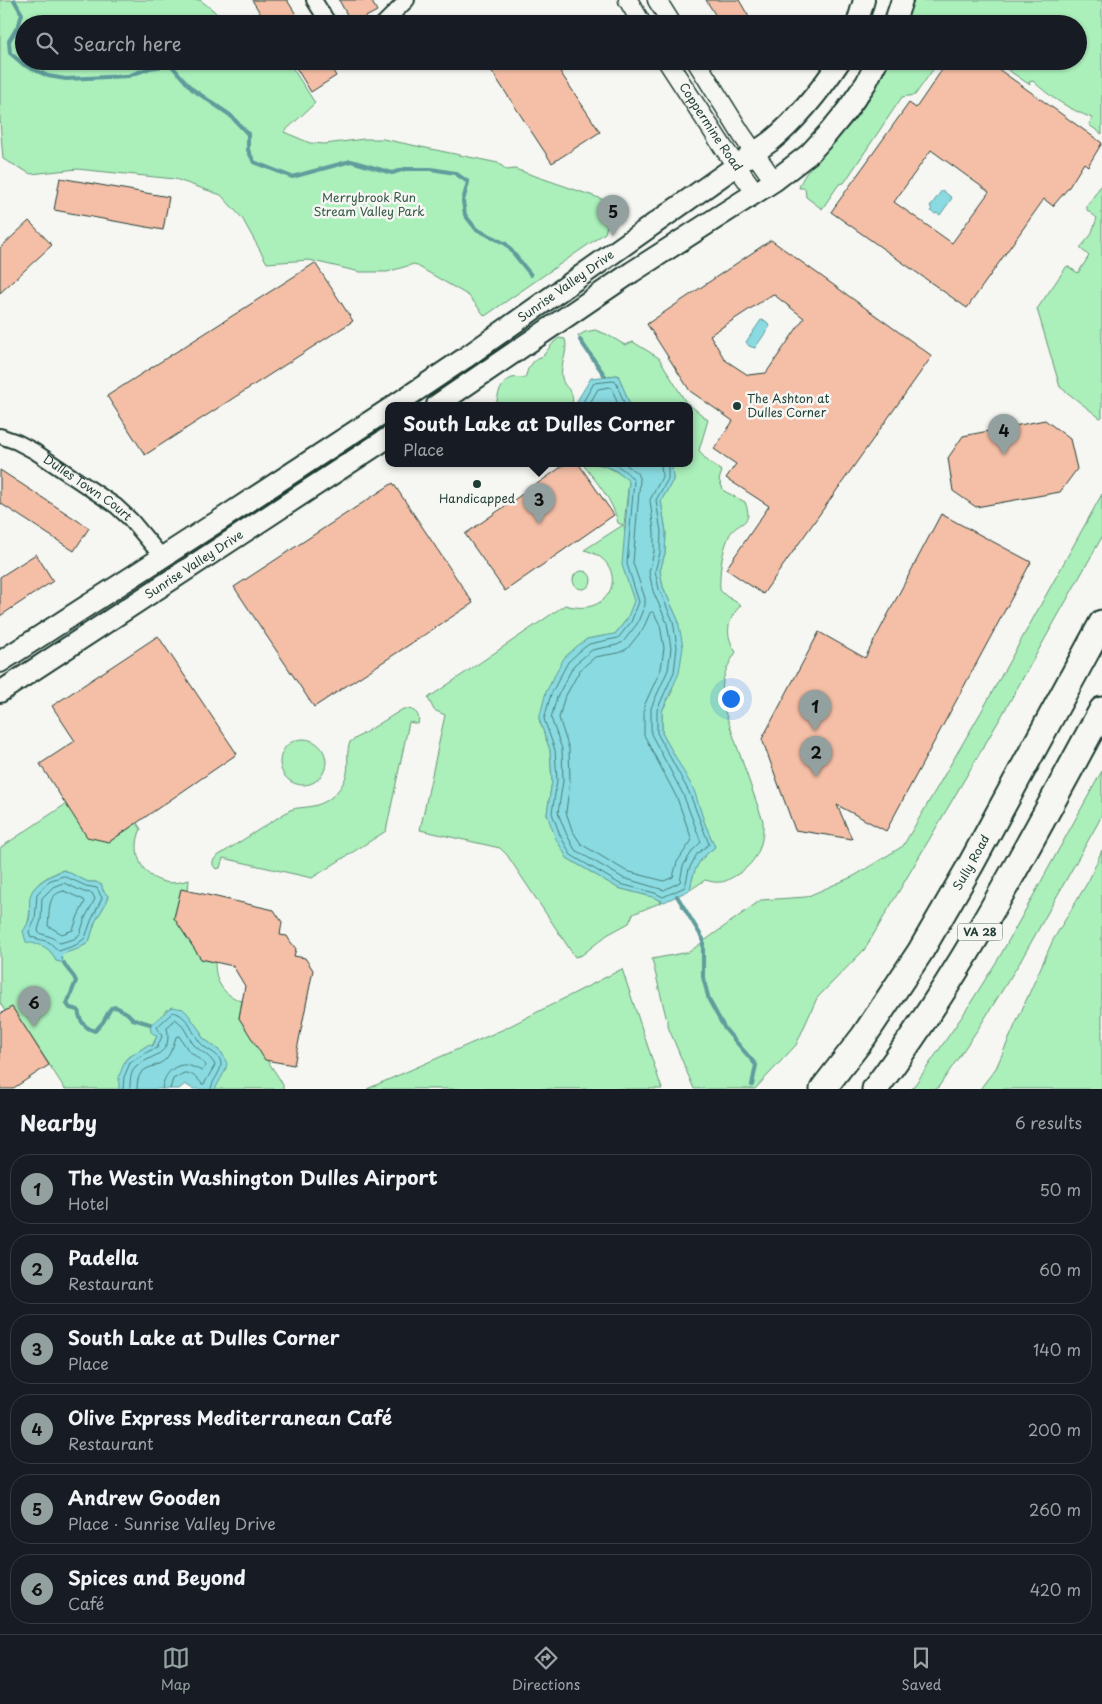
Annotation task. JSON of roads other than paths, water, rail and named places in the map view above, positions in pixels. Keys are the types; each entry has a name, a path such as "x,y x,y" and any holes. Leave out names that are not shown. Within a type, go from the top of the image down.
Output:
{"highway":[{"name":"Sully Road","path":"823,1089 883,1009 936,926 1102,623"},
{"name":"VA 28","path":"875,1089 931,1011 964,958 1102,710"}],"main road":[{"path":"860,15 864,0"},
{"path":"897,15 902,0"},
{"name":"Sunrise Valley Drive","path":"399,402 465,358 755,153 789,126 826,84 835,70"},
{"name":"Sunrise Valley Drive","path":"441,402 624,277 774,181 809,154 830,132 866,83 873,70"},
{"name":"Sunrise Valley Drive","path":"0,662 385,412"},
{"name":"Sunrise Valley Drive","path":"0,692 385,440"}],"street":[{"path":"314,0 323,15"},
{"path":"392,15 407,0"},
{"path":"628,0 637,15"},
{"path":"657,0 666,15"},
{"name":"Coppermine Road","path":"673,70 755,192"},
{"name":"Coppermine Road","path":"702,70 774,181"},
{"name":"Dulles Town Court","path":"0,436 34,451 116,506 131,520 162,557"}],"water":[{"path":"942,190 952,198 940,215 930,211 932,209 930,207"},
{"path":"761,320 766,321 770,326 755,348 749,346 746,342"},
{"path":"618,375 629,402 577,402 591,378"},
{"path":"607,467 672,467 673,480 661,501 666,532 665,553 660,571 663,587 678,620 683,647 679,673 662,711 662,733 694,790 715,847 697,865 690,890 664,902 653,897 618,888 567,858 555,837 547,814 552,781 550,750 539,719 546,692 564,658 587,639 615,634 627,619 634,601 622,565 629,481 615,470"},
{"path":"64,870 88,882 96,882 102,885 103,891 108,896 95,922 89,942 78,949 65,953 61,957 64,963 56,961 48,949 26,942 23,931 30,917 30,897 32,892 44,880"},
{"path":"172,1007 183,1009 200,1031 202,1037 222,1053 227,1064 215,1089 193,1089 185,1084 179,1089 119,1089 119,1076 126,1059 148,1045 153,1046 157,1036 151,1032 150,1024"}],"waterway":[{"path":"14,0 22,15"},
{"path":"15,31 9,41 10,53 15,57"},
{"path":"35,70 48,76 66,79 128,76 144,70"},
{"path":"175,70 192,89 230,115 248,134 248,150 254,162 292,177 351,161 392,173 405,169 431,169 455,173 468,182 463,201 465,215 476,229 506,244 531,275"},
{"path":"580,340 605,376"},
{"path":"677,896 703,939 703,977 709,1000 725,1029 756,1065 752,1085"},
{"path":"64,963 76,981 67,1004 70,1008 78,1010 81,1021 85,1026 95,1031 111,1008 116,1007 133,1019 150,1024"}],"place":[{"name":"Andrew Gooden","path":"613,236"},
{"name":"The Ashton at Dulles Corner","path":"737,406"},
{"name":"Olive Express Mediterranean Café","path":"1004,455"},
{"name":"Handicapped","path":"477,484"},
{"name":"South Lake at Dulles Corner","path":"539,524"},
{"name":"The Westin Washington Dulles Airport","path":"815,731"},
{"name":"Padella","path":"816,777"},
{"name":"Spices and Beyond","path":"34,1027"}],"park label":[{"name":"Merrybrook Run Stream Valley Park","path":"369,205"}]}
